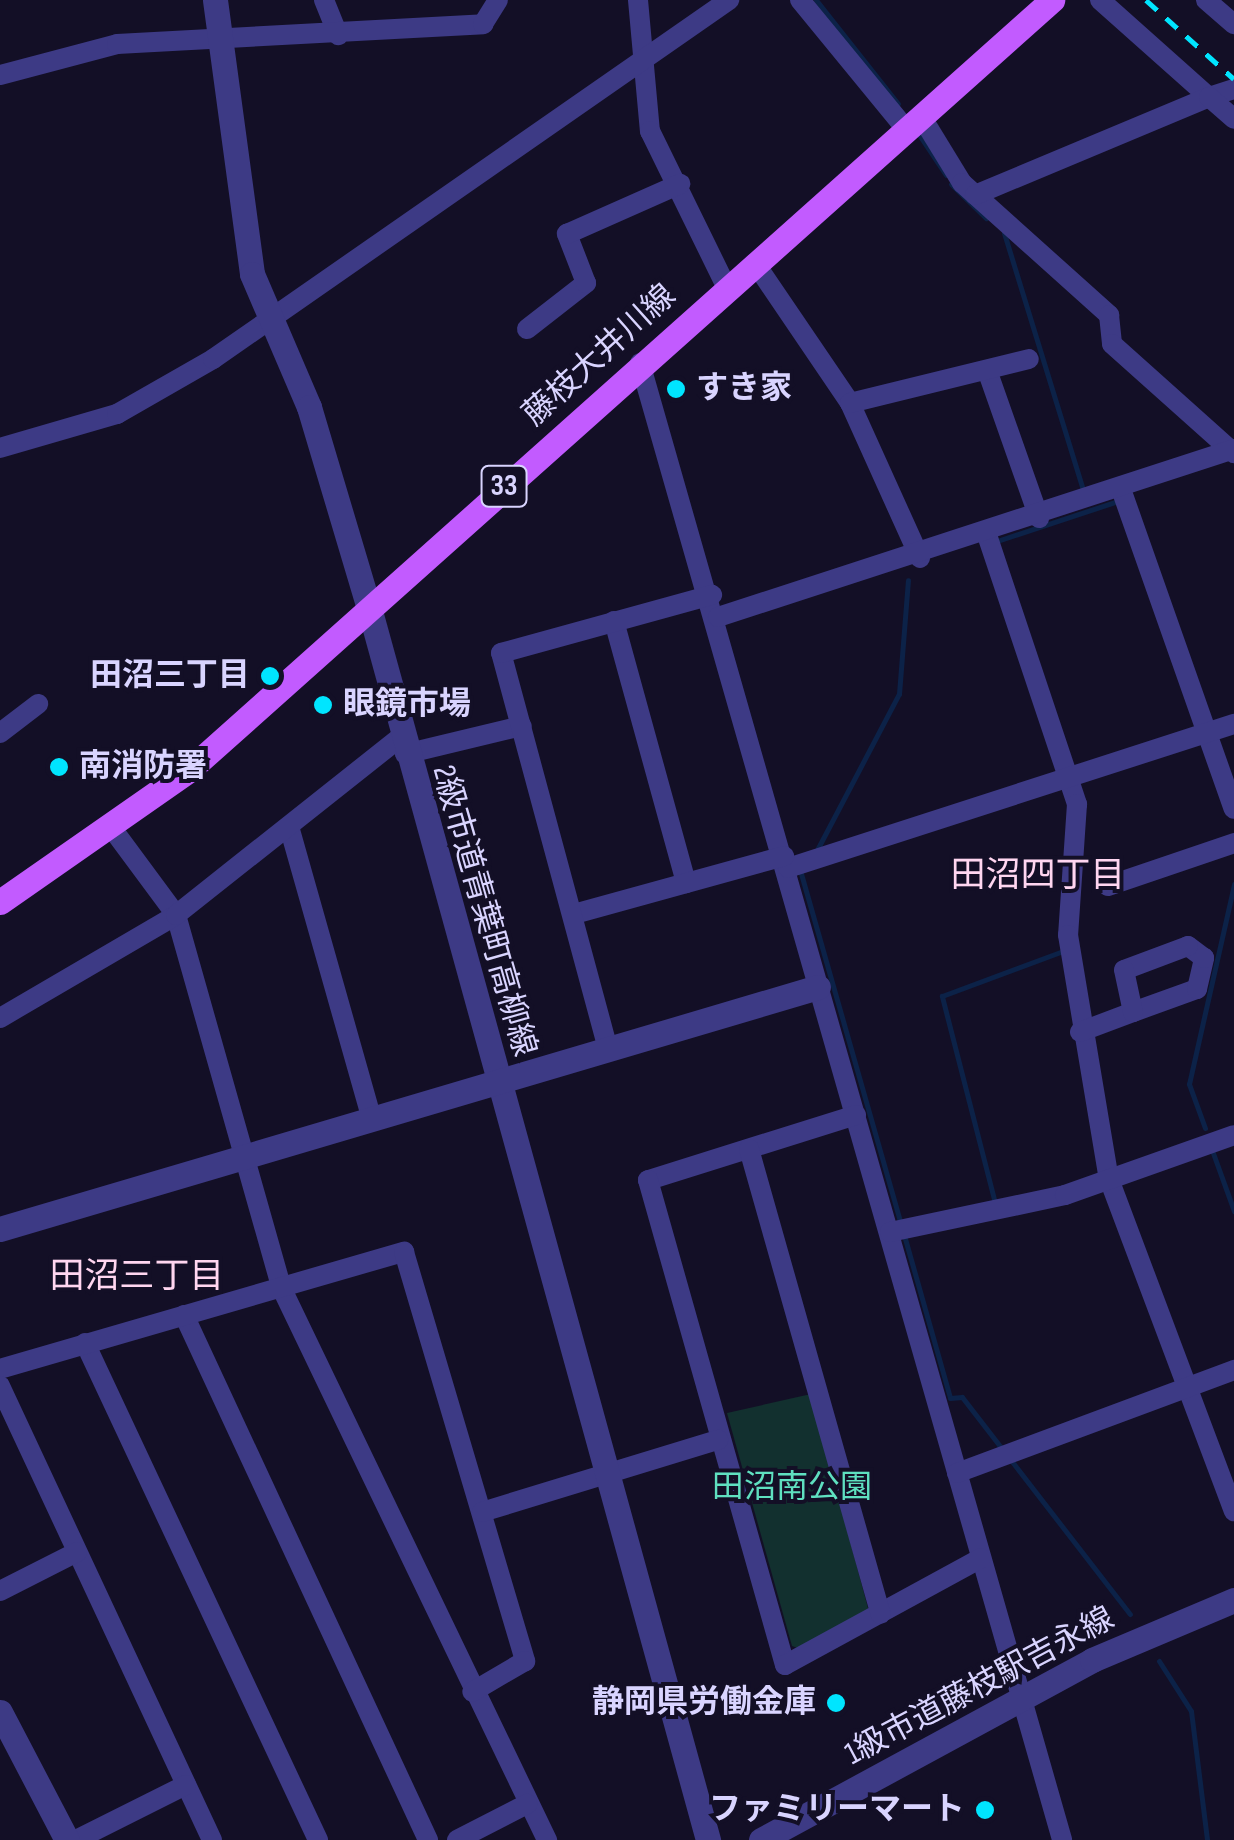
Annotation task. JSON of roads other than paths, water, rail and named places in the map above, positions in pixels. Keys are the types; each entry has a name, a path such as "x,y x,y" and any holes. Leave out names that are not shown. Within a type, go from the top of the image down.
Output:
{"main road":[{"name":"藤枝大井川線","path":"0,902 112,828 370,611 640,362 1052,0"}],"street":[{"name":"2級市道青葉町高柳線","path":"215,0 241,230 274,314 370,611 403,745 708,1840"},
{"path":"324,0 338,35"},
{"path":"0,75 116,44 220,44 484,24 498,0"},
{"path":"638,0 638,55 650,131 680,184 726,286"},
{"path":"0,448 117,414 274,314 638,55 729,0"},
{"path":"718,617 920,558 1233,451 1110,325 974,195 914,122 800,0"},
{"path":"1100,0 1234,120"},
{"path":"1206,0 1234,24"},
{"path":"974,195 1234,89"},
{"path":"527,329 586,283 568,234 680,184"},
{"path":"754,262 850,403 920,558"},
{"path":"850,403 1029,360"},
{"path":"640,362 791,862 818,987 856,1115 899,1230 958,1473 1062,1840"},
{"path":"988,370 1039,518"},
{"path":"1122,489 1234,809"},
{"path":"987,535 1071,778 1068,935 1080,1032 1109,1179 1234,1512"},
{"path":"608,1049 501,653 712,594"},
{"path":"614,621 686,883"},
{"path":"0,734 38,704"},
{"path":"574,914 686,883 791,862 1071,778 1234,724"},
{"path":"0,1018 176,915 403,745 522,726"},
{"path":"112,828 176,915 280,1287 472,1692 547,1840"},
{"path":"290,830 372,1120"},
{"path":"1108,886 1234,843"},
{"path":"0,1229 818,987"},
{"path":"1080,1032 1134,1012"},
{"path":"856,1115 648,1180 718,1440 785,1665 981,1558"},
{"path":"899,1230 1109,1179 1234,1135"},
{"path":"748,1149 882,1614"},
{"path":"0,1370 404,1252 525,1660 472,1692"},
{"path":"184,1315 428,1840"},
{"path":"86,1344 318,1840"},
{"path":"958,1473 1234,1370"},
{"path":"0,1386 212,1840"},
{"path":"482,1512 718,1440"},
{"path":"0,1591 77,1552"},
{"name":"1級市道藤枝駅吉永線","path":"761,1840 1020,1698 1234,1600"},
{"path":"0,1712 67,1840"},
{"path":"76,1840 186,1785"},
{"path":"457,1840 527,1804"}],"waterway":[{"path":"816,0 898,104"},
{"path":"916,130 946,175"},
{"path":"951,184 986,218"},
{"path":"1004,233 1084,493"},
{"path":"997,541 1118,501"},
{"path":"818,848 899,694 908,580"},
{"path":"800,870 901,1225"},
{"path":"1205,1128 1189,1084 1234,884"},
{"path":"995,1203 942,996 1066,950"},
{"path":"1213,1153 1234,1211"},
{"path":"904,1235 950,1398 962,1397 1003,1450"},
{"path":"1010,1459 1130,1614"},
{"path":"1159,1661 1191,1711 1207,1840"}],"railway":[{"path":"1146,0 1234,79"}],"place":[{"name":"すき家","path":"676,389"},
{"name":"田沼三丁目","path":"270,676"},
{"name":"眼鏡市場","path":"323,705"},
{"name":"南消防署","path":"59,767"},
{"name":"静岡県労働金庫","path":"836,1703"},
{"name":"ファミリーマート","path":"985,1810"}],"district":[{"name":"田沼四丁目","path":"1038,876"},
{"name":"田沼三丁目","path":"137,1277"}],"park label":[{"name":"田沼南公園","path":"792,1488"}]}
